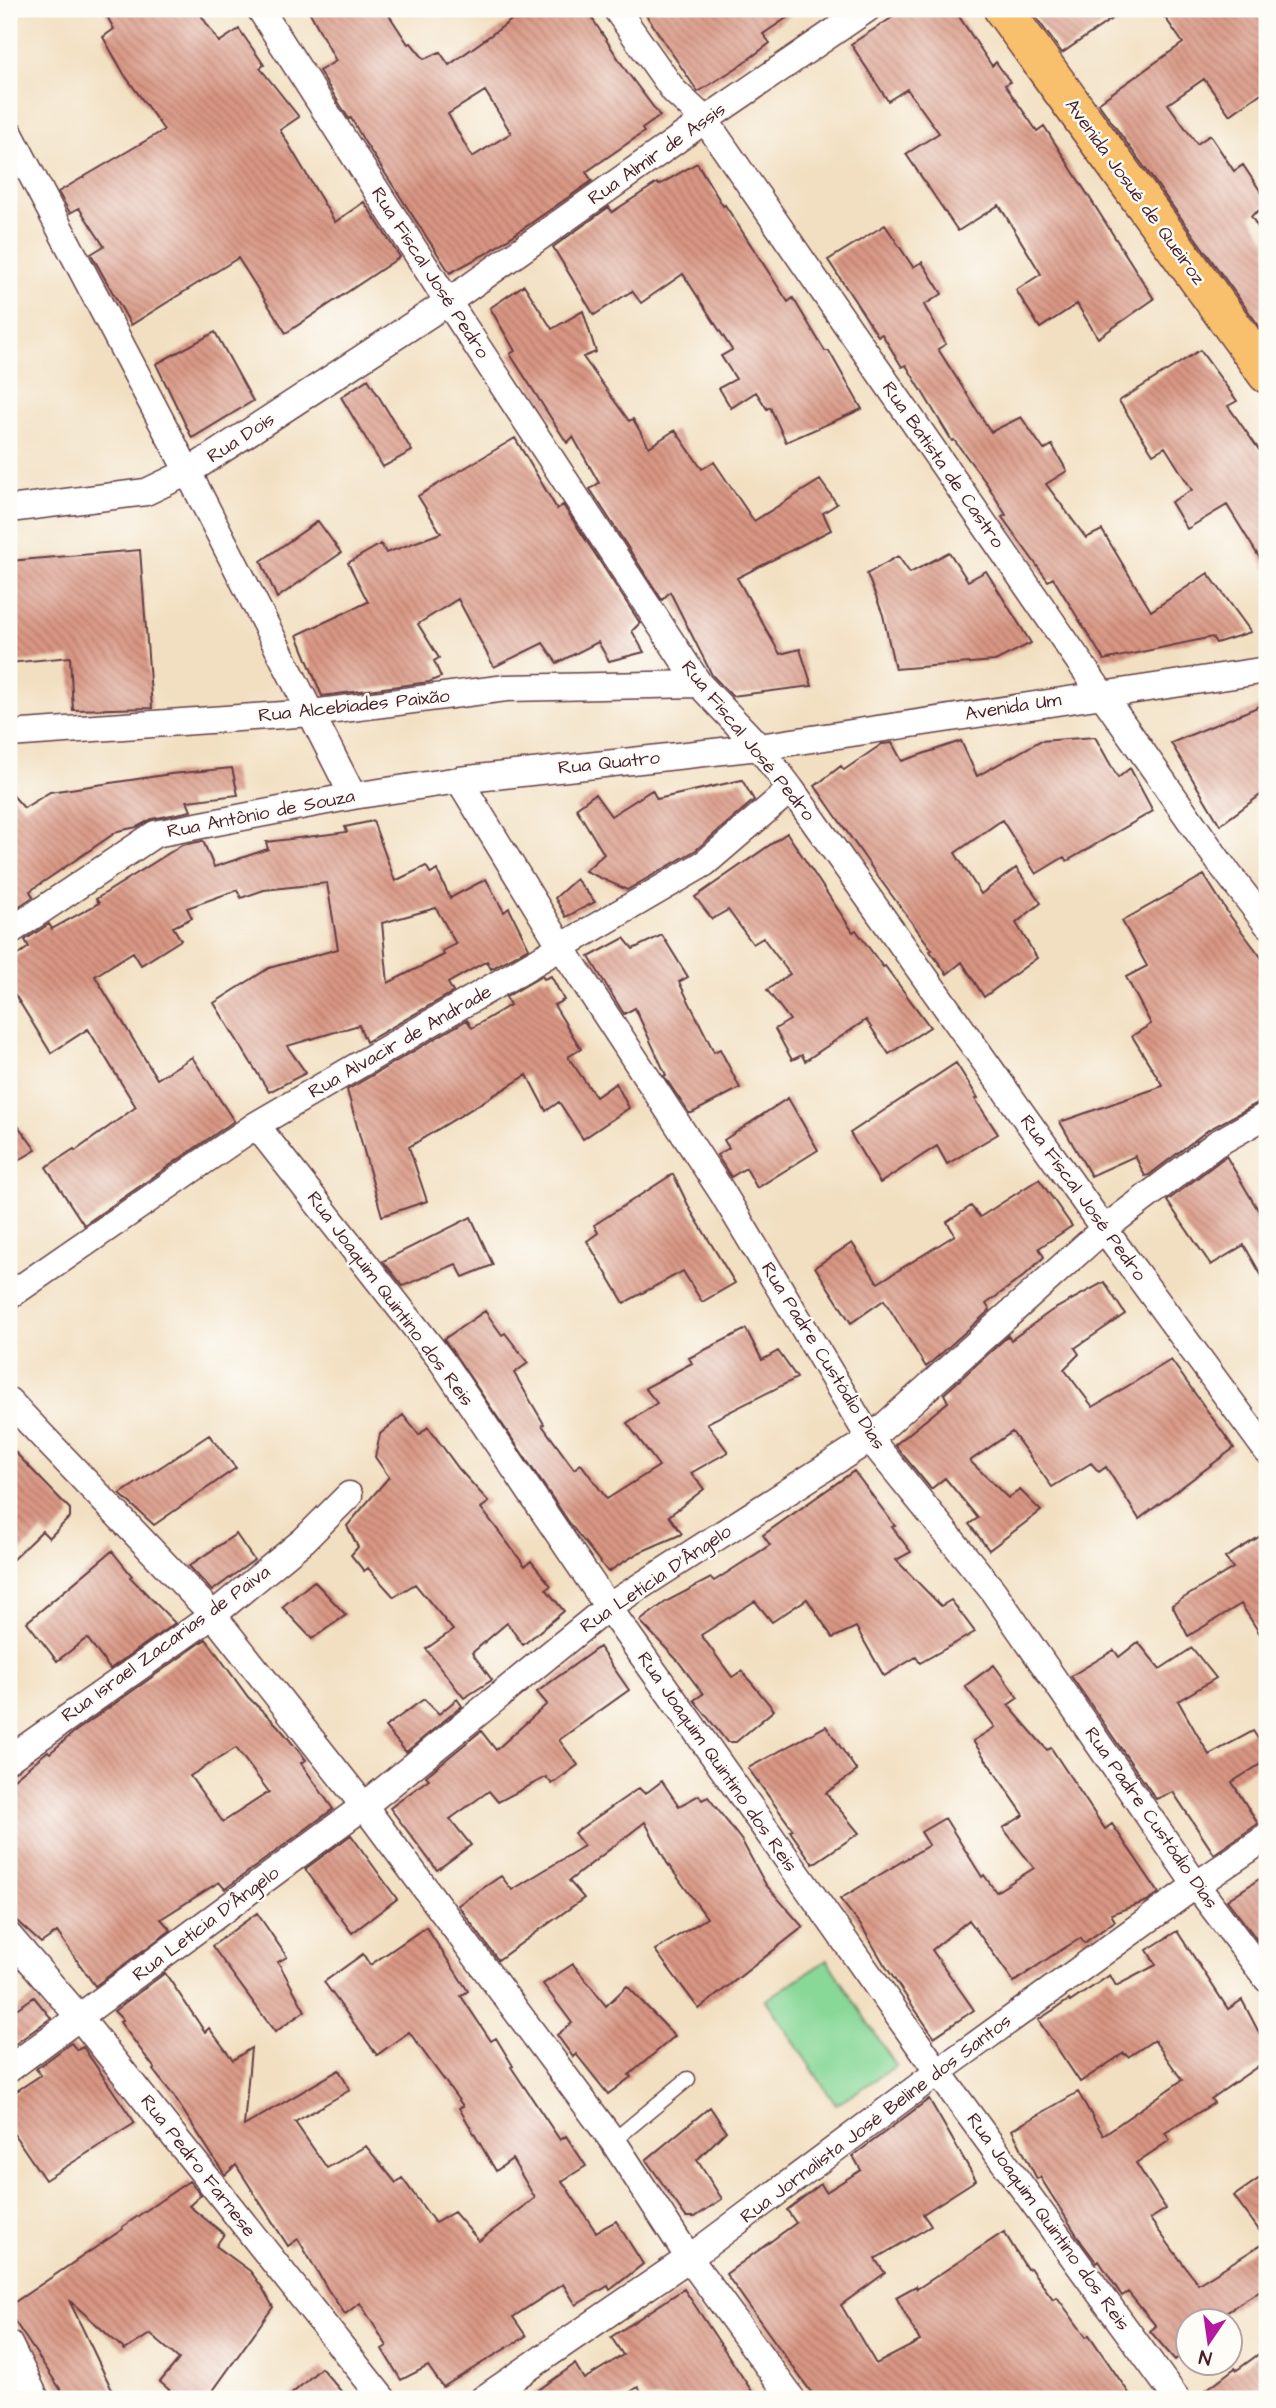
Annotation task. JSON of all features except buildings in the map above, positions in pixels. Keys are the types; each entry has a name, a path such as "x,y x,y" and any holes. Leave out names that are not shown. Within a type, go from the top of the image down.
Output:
{"main road":[{"name":"Avenida Josué de Queiroz","path":"1003,9 1267,374"}],"street":[{"name":"Rua Fiscal José Pedro","path":"260,9 448,302 699,684 759,747 791,789 1104,1229 1267,1451"},
{"name":"Rua Batista de Castro","path":"616,9 674,90 705,120 1101,694 1220,863 1267,924"},
{"name":"Rua Almir de Assis","path":"448,302 867,9"},
{"path":"9,132 188,472 353,796"},
{"name":"Rua Dois","path":"9,509 146,492 188,472 448,302"},
{"name":"Avenida Um","path":"759,747 1267,670"},
{"name":"Rua Alcebíades Paixão","path":"9,734 312,713 506,688 699,684"},
{"name":"Rua Quatro","path":"459,780 759,747"},
{"name":"Rua Antônio de Souza","path":"9,932 155,834 353,796 459,780"},
{"name":"Rua Padre Custódio Dias","path":"459,780 562,948 722,1192 870,1439 993,1591 1196,1885 1267,1979"},
{"name":"Rua Alvacir de Andrade","path":"9,1296 256,1125 705,863 791,789"},
{"name":"Rua Letícia D'Ângelo","path":"9,2069 364,1806 608,1607 870,1439 1104,1229 1216,1144 1267,1115"},
{"name":"Rua Joaquim Quintino dos Reis","path":"256,1125 442,1360 608,1607 938,2072 1177,2399"},
{"path":"9,1401 213,1615 364,1806 613,2141 689,2258 792,2399"},
{"name":"Rua Israel Zacarias de Paiva","path":"9,1759 213,1615 304,1540 349,1495"},
{"name":"Rua Jornalista José Beline dos Santos","path":"484,2399 689,2258 938,2072 1196,1885 1267,1837"},
{"name":"Rua Pedro Farnese","path":"9,1936 80,2018 383,2399"},
{"path":"9,2344 36,2399"}],"lane":[{"path":"613,2141 688,2079"}],"green space":[{"path":"827,1960 896,2066 836,2105 766,2000"}]}
